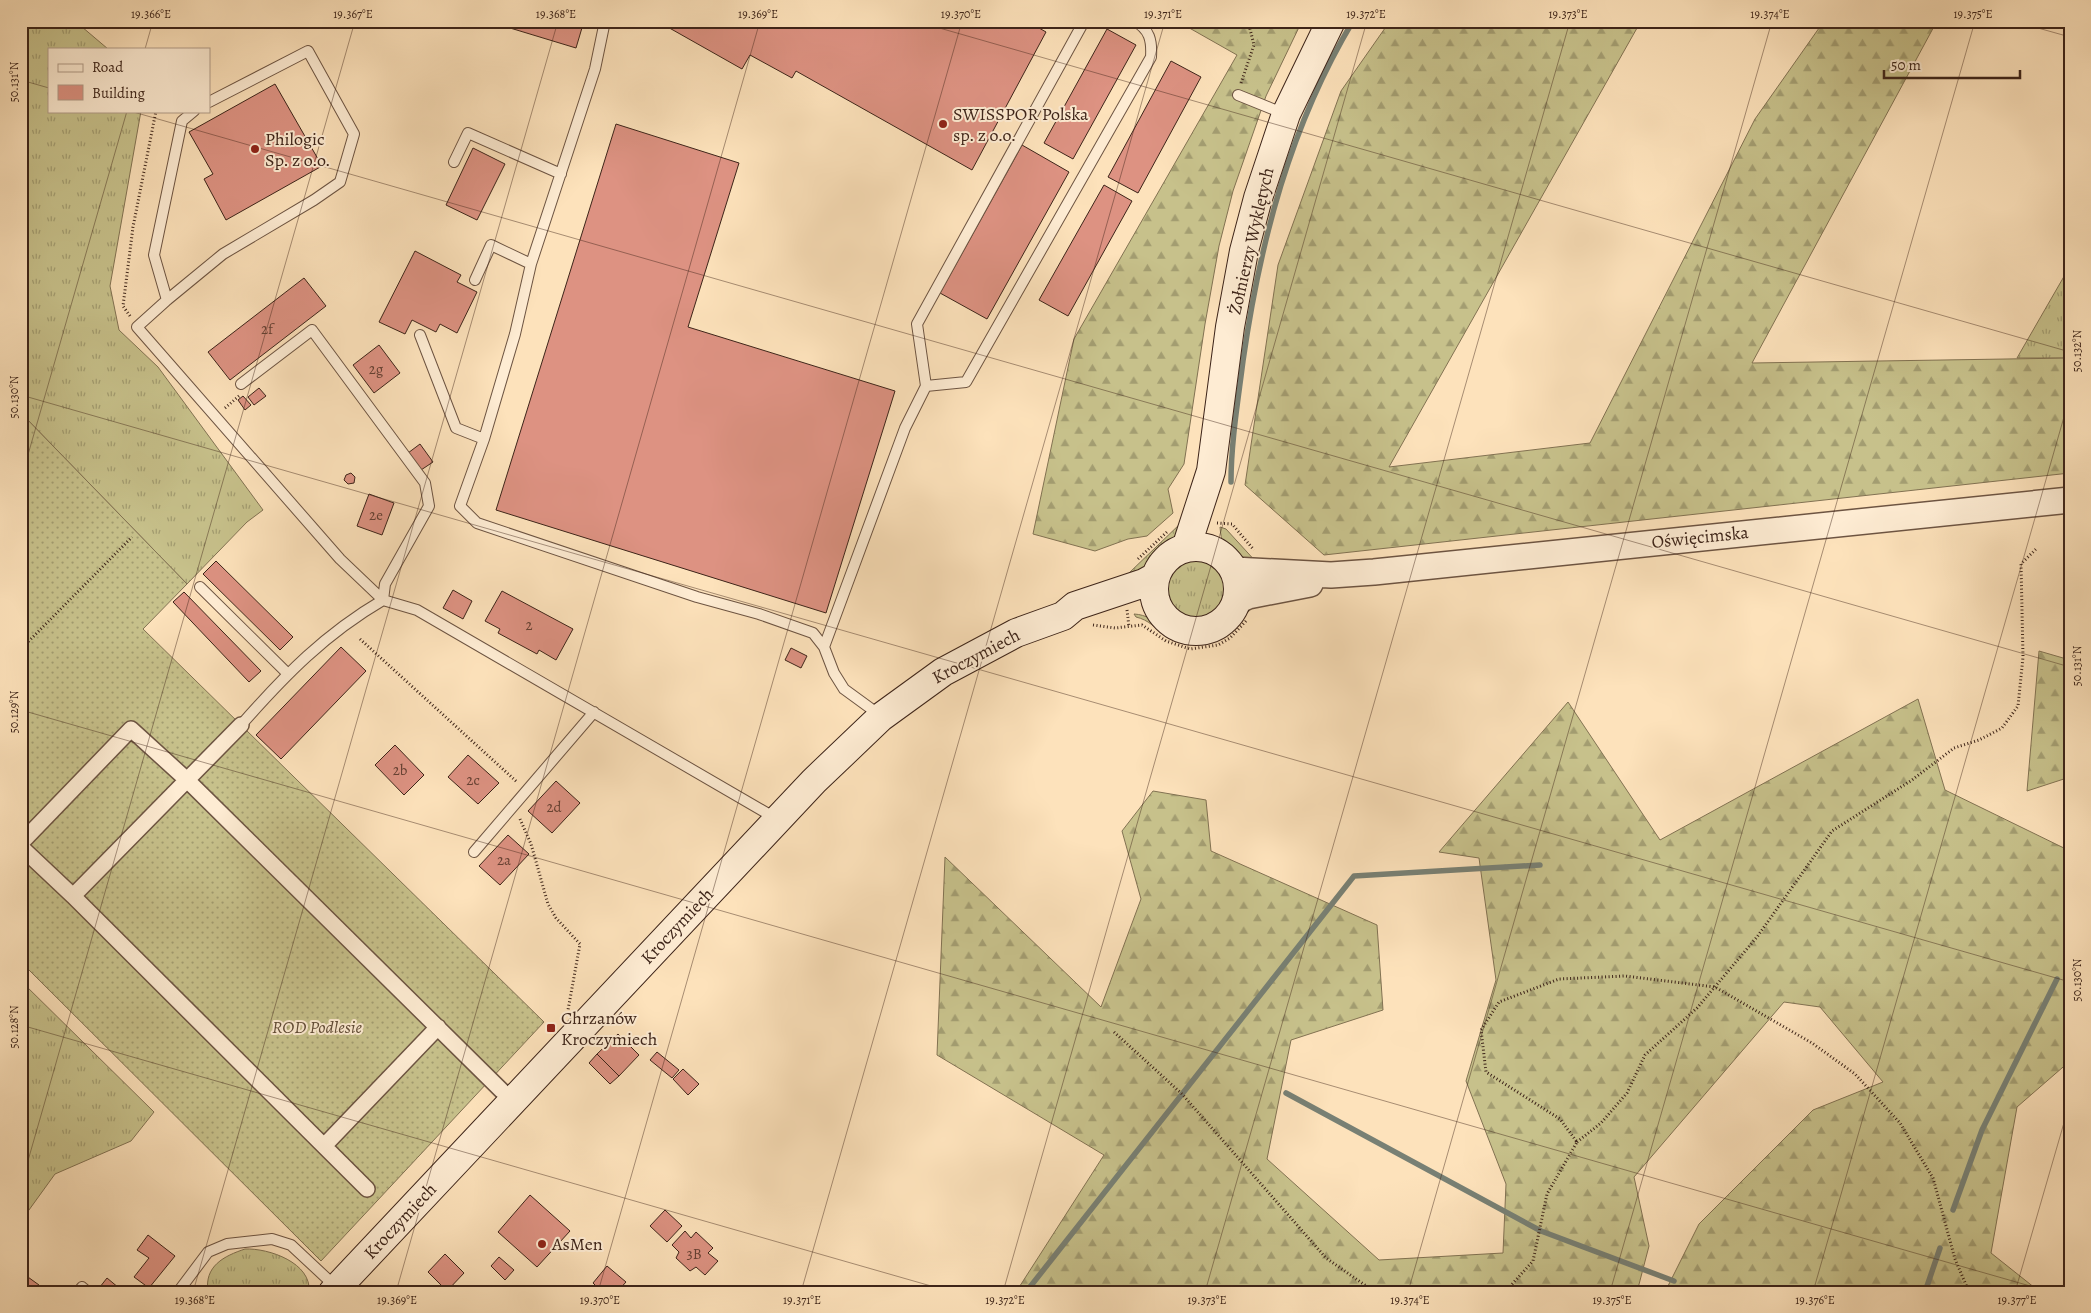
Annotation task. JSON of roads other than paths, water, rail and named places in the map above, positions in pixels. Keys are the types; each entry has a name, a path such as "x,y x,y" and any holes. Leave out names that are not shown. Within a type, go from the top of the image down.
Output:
{"main road":[{"name":"Żołnierzy Wyklętych","path":"1186,548 1211,471 1230,327 1244,252 1258,198 1286,114 1331,21"},
{"name":"Żołnierzy Wyklętych","path":"1211,471 1215,499 1215,531 1226,562"},
{"path":"1186,548 1208,548 1226,562 1238,585 1245,609 1231,614 1221,624 1201,630 1180,628 1168,621 1159,610 1155,599 1155,577 1166,558 1186,548"},
{"name":"Kroczymiech","path":"1063,616 1075,606 1144,583 1155,577"},
{"name":"Kroczymiech","path":"335,1290 814,781 881,717 943,672 1016,633 1063,616 1147,606 1159,610"}],"street":[{"name":"Oświęcimska","path":"1226,562 1331,575 2070,500"},
{"name":"Oświęcimska","path":"1245,609 1248,596 1311,584 1331,575"},
{"path":"74,896 241,725"},
{"path":"367,1189 21,845 131,729 187,780 502,1091"},
{"path":"324,1146 438,1027"}],"lane":[{"path":"605,21 595,68 531,264 515,334 484,439 460,506 477,523 697,597 759,614 813,633 824,647 834,673 844,689 881,717"},
{"path":"926,386 966,382 1067,208 1151,57 1152,42 1144,26 1134,21"},
{"path":"824,647 905,428 926,386 917,324 1082,22"},
{"path":"210,101 308,51 354,134 340,182 314,200 224,254 137,327 340,559 382,600 417,610 777,820"},
{"path":"1238,95 1286,114"},
{"path":"167,300 154,255 182,121 193,112"},
{"path":"454,162 468,133 561,174"},
{"path":"475,280 490,245 531,264"},
{"path":"241,384 312,330 425,483 429,506 385,584 382,600 350,619 287,673 241,725"},
{"path":"420,335 456,428 484,439"},
{"path":"200,587 287,673"},
{"path":"474,852 594,712"},
{"path":"178,1292 208,1252 227,1244 272,1239 291,1245 335,1290"},
{"path":"78,1292 82,1287 88,1292"}],"waterway":[{"path":"1231,482 1233,437 1243,361 1258,272 1269,229 1295,143 1331,61 1353,21"},
{"path":"1026,1292 1354,876 1540,865"},
{"path":"1953,1210 1982,1130 2057,979"},
{"path":"1286,1093 1541,1231 1674,1281"},
{"path":"1925,1292 1940,1248"}],"place":[{"name":"SWISSPOR Polska sp. z o.o.","path":"943,124"},
{"name":"Philogic Sp. z o.o.","path":"255,149"},
{"name":"Chrzanów Kroczymiech","path":"551,1028"},
{"name":"AsMen","path":"542,1244"}],"park label":[{"name":"ROD Podlesie","path":"317,1027"}]}
